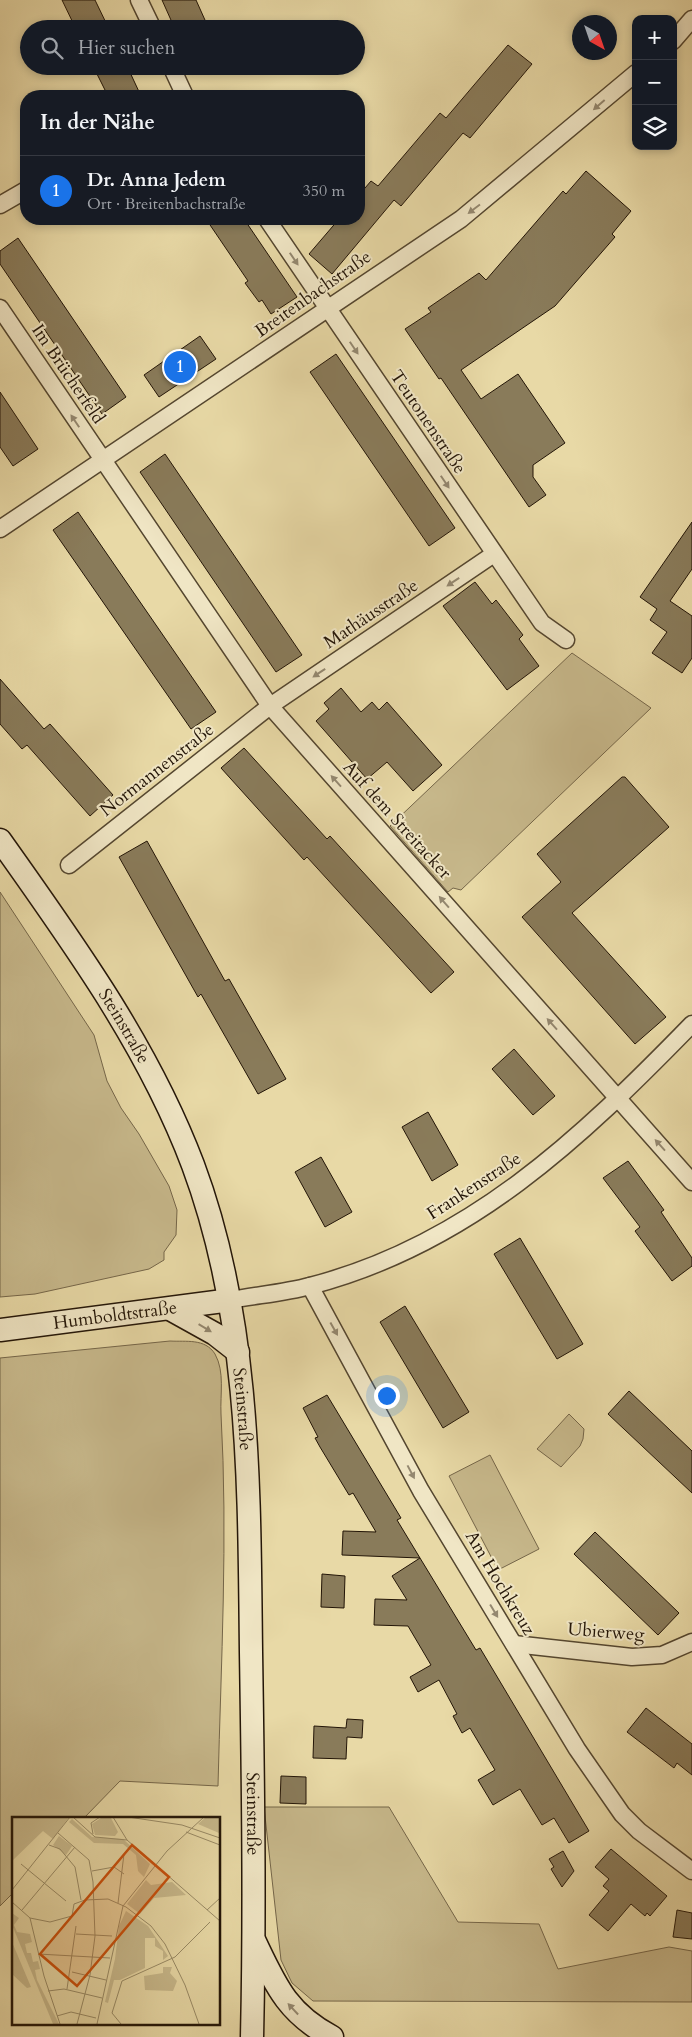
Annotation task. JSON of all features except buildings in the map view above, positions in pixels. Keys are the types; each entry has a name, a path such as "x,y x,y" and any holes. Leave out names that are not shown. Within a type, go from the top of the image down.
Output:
{"main road":[{"name":"Steinstraße","path":"0,840 86,962 154,1075 192,1163 209,1210 231,1300 238,1352 249,1503 253,1938 252,2037"},
{"name":"Humboldtstraße","path":"0,1330 231,1300"},
{"path":"170,1308 215,1334 238,1352"},
{"path":"253,1938 289,2005 301,2018 332,2037"}],"street":[{"path":"139,0 149,20"},
{"path":"677,36 692,19"},
{"path":"175,75 182,90"},
{"name":"Breitenbachstraße","path":"0,529 468,214 632,76"},
{"path":"0,205 20,193"},
{"name":"Teutonenstraße","path":"271,225 542,623 566,640"},
{"name":"Im Brücherfeld","path":"0,308 102,461"},
{"name":"Auf dem Streitacker","path":"102,461 270,706 692,1182"},
{"name":"Mathäusstraße","path":"270,706 494,554"},
{"name":"Normannenstraße","path":"68,865 270,706"},
{"name":"Frankenstraße","path":"231,1300 310,1286 387,1260 461,1223 523,1182 619,1099 692,1024"},
{"name":"Am Hochkreuz","path":"310,1286 421,1491 577,1749 622,1814 638,1832 692,1871"},
{"name":"Ubierweg","path":"514,1644 632,1657 662,1655 692,1642"}],"shaded area":[{"path":"572,653 651,708 461,890 453,888 448,892 390,826"},
{"path":"0,892 94,1035 107,1081 121,1108 139,1134 169,1186 177,1210 176,1235 164,1252 164,1260 149,1269 35,1294 0,1297"},
{"path":"170,1341 201,1343 211,1349 218,1361 221,1376 224,1554 218,1786 120,1781 85,1817 12,1817 12,1894 0,1906 0,1358"},
{"path":"569,1414 584,1429 583,1439 580,1446 561,1467 537,1449"},
{"path":"490,1455 539,1549 498,1570 449,1476"},
{"path":"264,1807 389,1807 458,1922 539,1924 558,1969 669,1947 692,1951 692,2002 313,2001 292,1983 281,1960"}],"place":[{"name":"Dr. Anna Jedem","path":"180,367"}]}
